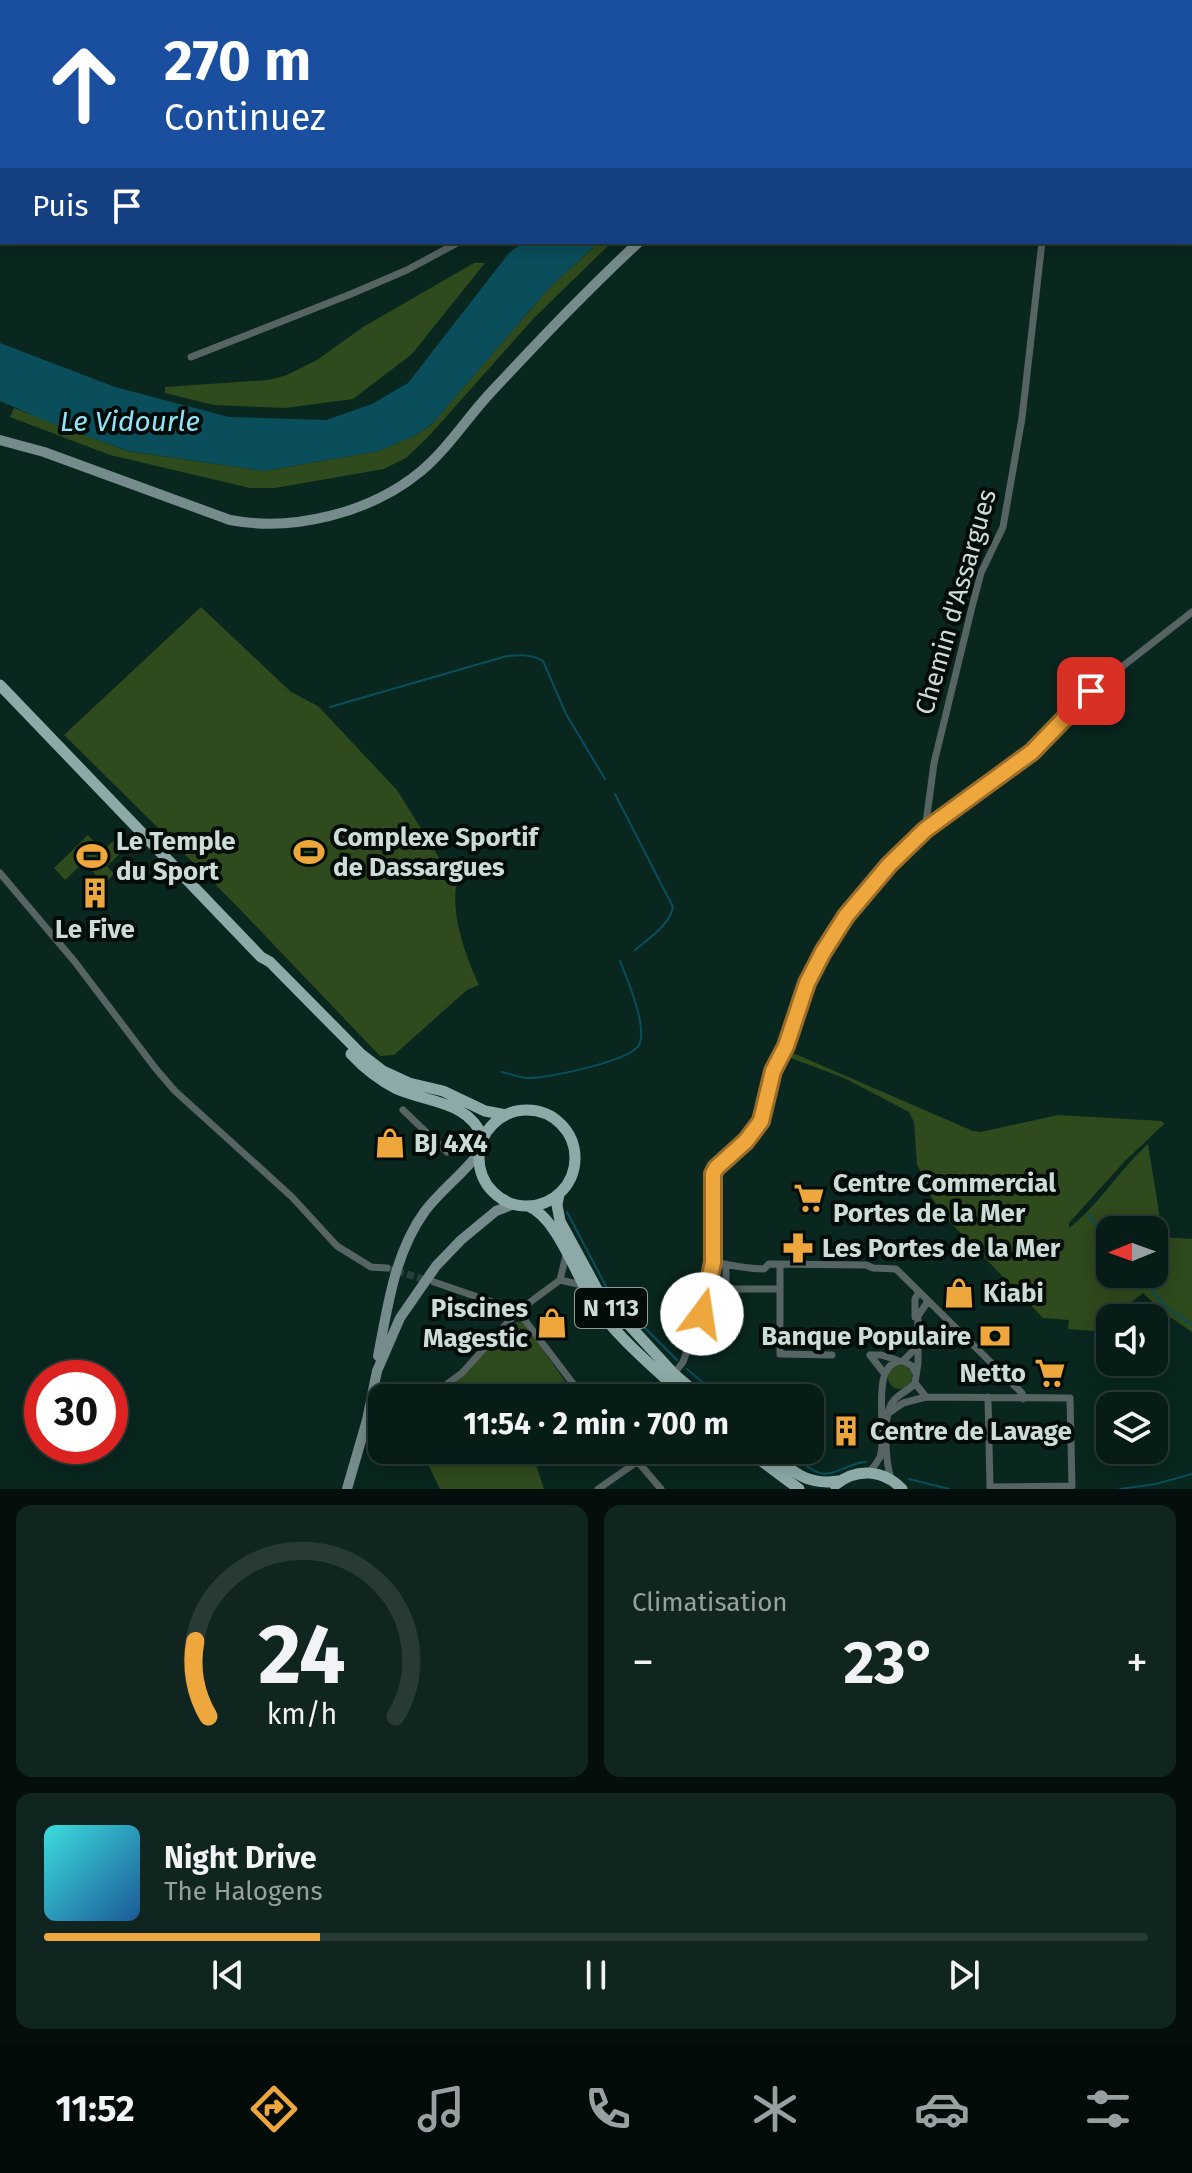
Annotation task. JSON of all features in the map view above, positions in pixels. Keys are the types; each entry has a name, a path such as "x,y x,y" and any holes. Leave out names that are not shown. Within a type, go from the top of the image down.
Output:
{"main road":[{"path":"0,685 365,1069 400,1090 445,1103 465,1113 473,1120 483,1138"},
{"path":"261,957 270,962 361,1054 383,1071 409,1083 443,1091 485,1111 506,1115"},
{"path":"537,1110 556,1119 570,1135 574,1167 566,1186 548,1202 528,1206 514,1204 499,1197 487,1185 480,1169 479,1153 483,1138 495,1122 506,1115 537,1110"},
{"name":"N 113","path":"559,1194 557,1205 560,1221 598,1291 686,1384"},
{"name":"N 113","path":"528,1206 545,1217 596,1306 672,1384"},
{"path":"766,1464 799,1489"},
{"path":"786,1464 809,1481 835,1485 848,1476 869,1472 891,1479 902,1489"}],"street":[{"path":"191,357 378,283 455,244"},
{"path":"0,440 34,449 230,520 252,525 317,519 395,490 421,472 475,408 637,244"},
{"name":"Chemin d'Assargues","path":"925,830 937,751 972,607 981,573 1003,527 1022,418 1042,244"},
{"path":"674,1374 693,1341 708,1293 713,1262 713,1174 761,1121 773,1071 786,1046 807,983 846,916 889,865 925,830 1032,752 1091,691 1192,612"},
{"path":"0,873 75,962 175,1091 292,1197 337,1246 371,1267 387,1268"},
{"path":"403,1110 447,1152"},
{"path":"377,1371 391,1289 408,1239 433,1201 479,1153"},
{"path":"347,1489 377,1371 400,1318 436,1266 461,1240 488,1216 514,1204"},
{"path":"447,1384 462,1373 518,1311 560,1280 566,1255"},
{"path":"713,1262 752,1269 764,1269 769,1264 866,1265 896,1269 1022,1393 1023,1399"},
{"path":"726,1264 726,1289 780,1289"},
{"path":"780,1264 780,1354 832,1355"},
{"path":"560,1280 582,1285"},
{"path":"434,1282 518,1311 573,1384"},
{"path":"869,1472 881,1455 885,1377 889,1365 900,1360 914,1346 915,1299 919,1292"},
{"path":"926,1397 915,1383 915,1372 918,1363 918,1316 928,1301"},
{"path":"914,1400 903,1392 890,1389 870,1355 900,1360 912,1366 915,1372"},
{"path":"891,1479 886,1461 890,1405 915,1383"},
{"path":"1011,1385 1013,1398"},
{"path":"890,1412 900,1404 926,1397 988,1397 1023,1399 1070,1398 1072,1486 990,1488 988,1397"},
{"path":"598,1489 635,1464"},
{"path":"640,1464 661,1489"}],"green space":[{"path":"597,244 610,244 534,318 429,436 406,458 384,469 275,488 250,488 110,455 10,417 14,408 127,451 264,471 379,451 416,435 432,424 548,289"},
{"path":"474,263 485,263 412,354 353,399 285,408 214,405 165,393 165,387 268,380 287,375 317,360 363,327"},
{"name":"Complexe Sportif de Dassargues","path":"201,607 291,692 318,706 397,790 448,872 457,880 457,920 479,985 467,990 394,1055 380,1056 230,899 64,735"},
{"name":"Le Temple du Sport","path":"88,835 103,851 114,840 124,850 107,866 114,874 104,884 84,862 65,880 54,868"},
{"path":"786,1050 973,1131 981,1132 1058,1115 1162,1121 1164,1124 1124,1162 1069,1223 1069,1228 1148,1144 1160,1216 1096,1216 1096,1288 1168,1288 1168,1237 1192,1239 1192,1332 1168,1316 1168,1304 1155,1304 1143,1293 1129,1304 1096,1304 1095,1331 1068,1329 1069,1320 1043,1318 947,1219 931,1197 917,1164 914,1122 909,1112 844,1078 783,1055"},
{"path":"523,1321 567,1384 449,1384 460,1375 513,1323"},
{"path":"900,1365 911,1372 912,1377 905,1388 900,1389 889,1382 888,1377 895,1366"},
{"path":"428,1464 536,1464 544,1489 440,1489"}],"water":[{"name":"Le Vidourle","path":"520,244 597,244 548,289 433,423 416,435 379,451 264,471 128,451 0,401 0,343 115,387 229,417 326,420 372,404 408,383 509,253"}],"waterway":[{"path":"330,707 507,656 534,657 543,661 566,714 605,779"},
{"path":"615,794 673,907 663,926 635,950"},
{"path":"502,1072 527,1078 568,1072 605,1063 639,1045 639,1015 620,961"},
{"path":"567,1212 609,1292 677,1360"},
{"path":"1088,1215 1096,1224"},
{"path":"1150,1288 1164,1305 1192,1325"},
{"path":"687,1369 705,1384"},
{"path":"804,1464 825,1474 866,1462"},
{"path":"1120,1489 1156,1484 1192,1474"},
{"path":"909,1479 949,1489"}],"tunnel":[{"path":"387,1268 430,1281"}],"place":[{"name":"Complexe Sportif de Dassargues","path":"309,852"},
{"name":"Le Temple du Sport","path":"92,856"},
{"name":"Le Five","path":"95,893"},
{"name":"BJ 4X4","path":"390,1143"},
{"name":"Centre Commercial Portes de la Mer","path":"809,1198"},
{"name":"Les Portes de la Mer","path":"798,1248"},
{"name":"Kiabi","path":"959,1293"},
{"name":"Piscines Magestic","path":"552,1323"},
{"name":"Banque Populaire","path":"995,1336"},
{"name":"Netto","path":"1050,1373"},
{"name":"Centre de Lavage","path":"846,1431"}],"route":[{"path":"702,1314 713,1262 713,1174 761,1121 773,1071 786,1046 807,983 823,952 846,916 889,865 925,830 1032,752 1091,691"}]}
